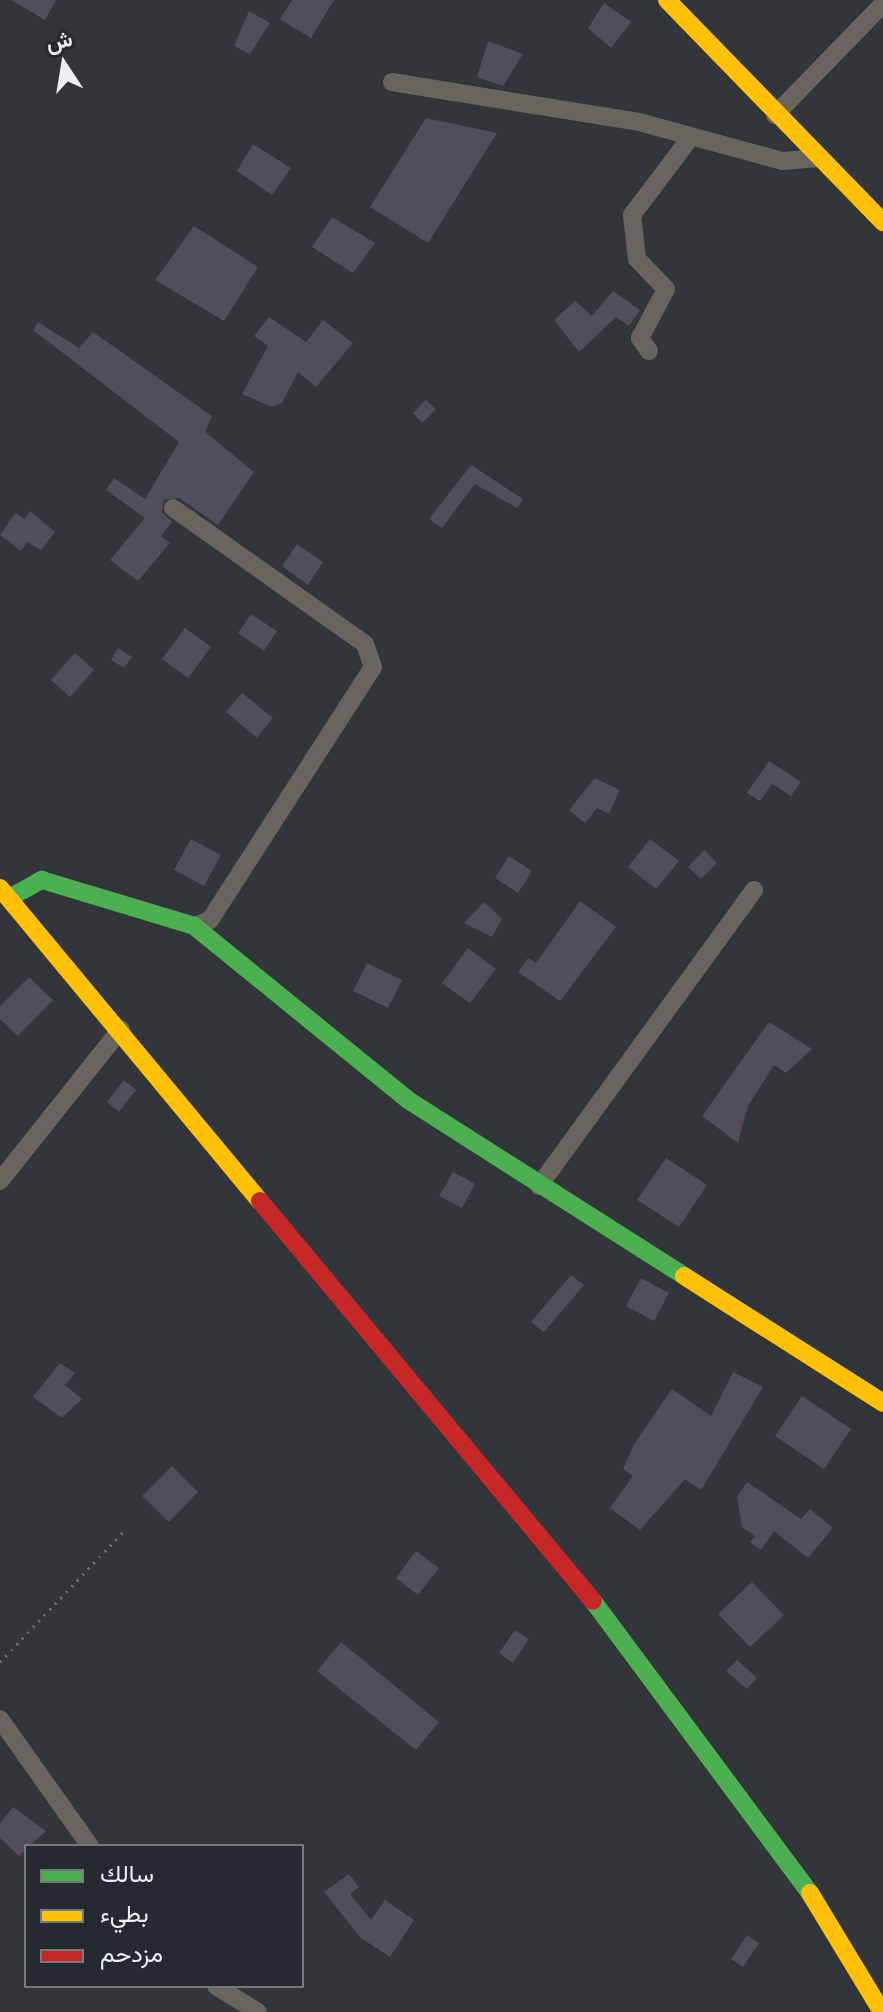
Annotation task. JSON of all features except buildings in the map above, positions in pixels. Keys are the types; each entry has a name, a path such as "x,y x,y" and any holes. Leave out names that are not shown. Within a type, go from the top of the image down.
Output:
{"street":[{"path":"667,0 775,115 883,222"},
{"path":"775,115 883,4"},
{"path":"392,82 639,122 783,161 818,158"},
{"path":"649,351 640,338 666,289 637,259 632,215 690,138"},
{"path":"173,508 365,644 373,667 210,920 194,926"},
{"path":"882,2012 821,1908 593,1601 5,893 42,880 194,926 408,1100 883,1403"},
{"path":"539,1186 754,890"},
{"path":"0,1181 121,1029"},
{"path":"0,1719 89,1844"},
{"path":"219,1988 258,2012"}],"path":[{"path":"0,1662 123,1532"}],"traffic: fast":[{"path":"9,898 42,880 194,926 408,1100 684,1276"},
{"path":"593,1601 810,1893"}],"traffic: slow":[{"path":"667,0 883,222"},
{"path":"0,888 260,1201"},
{"path":"684,1276 883,1403"},
{"path":"810,1893 882,2012"}],"traffic: jam":[{"path":"260,1201 593,1601"}]}
